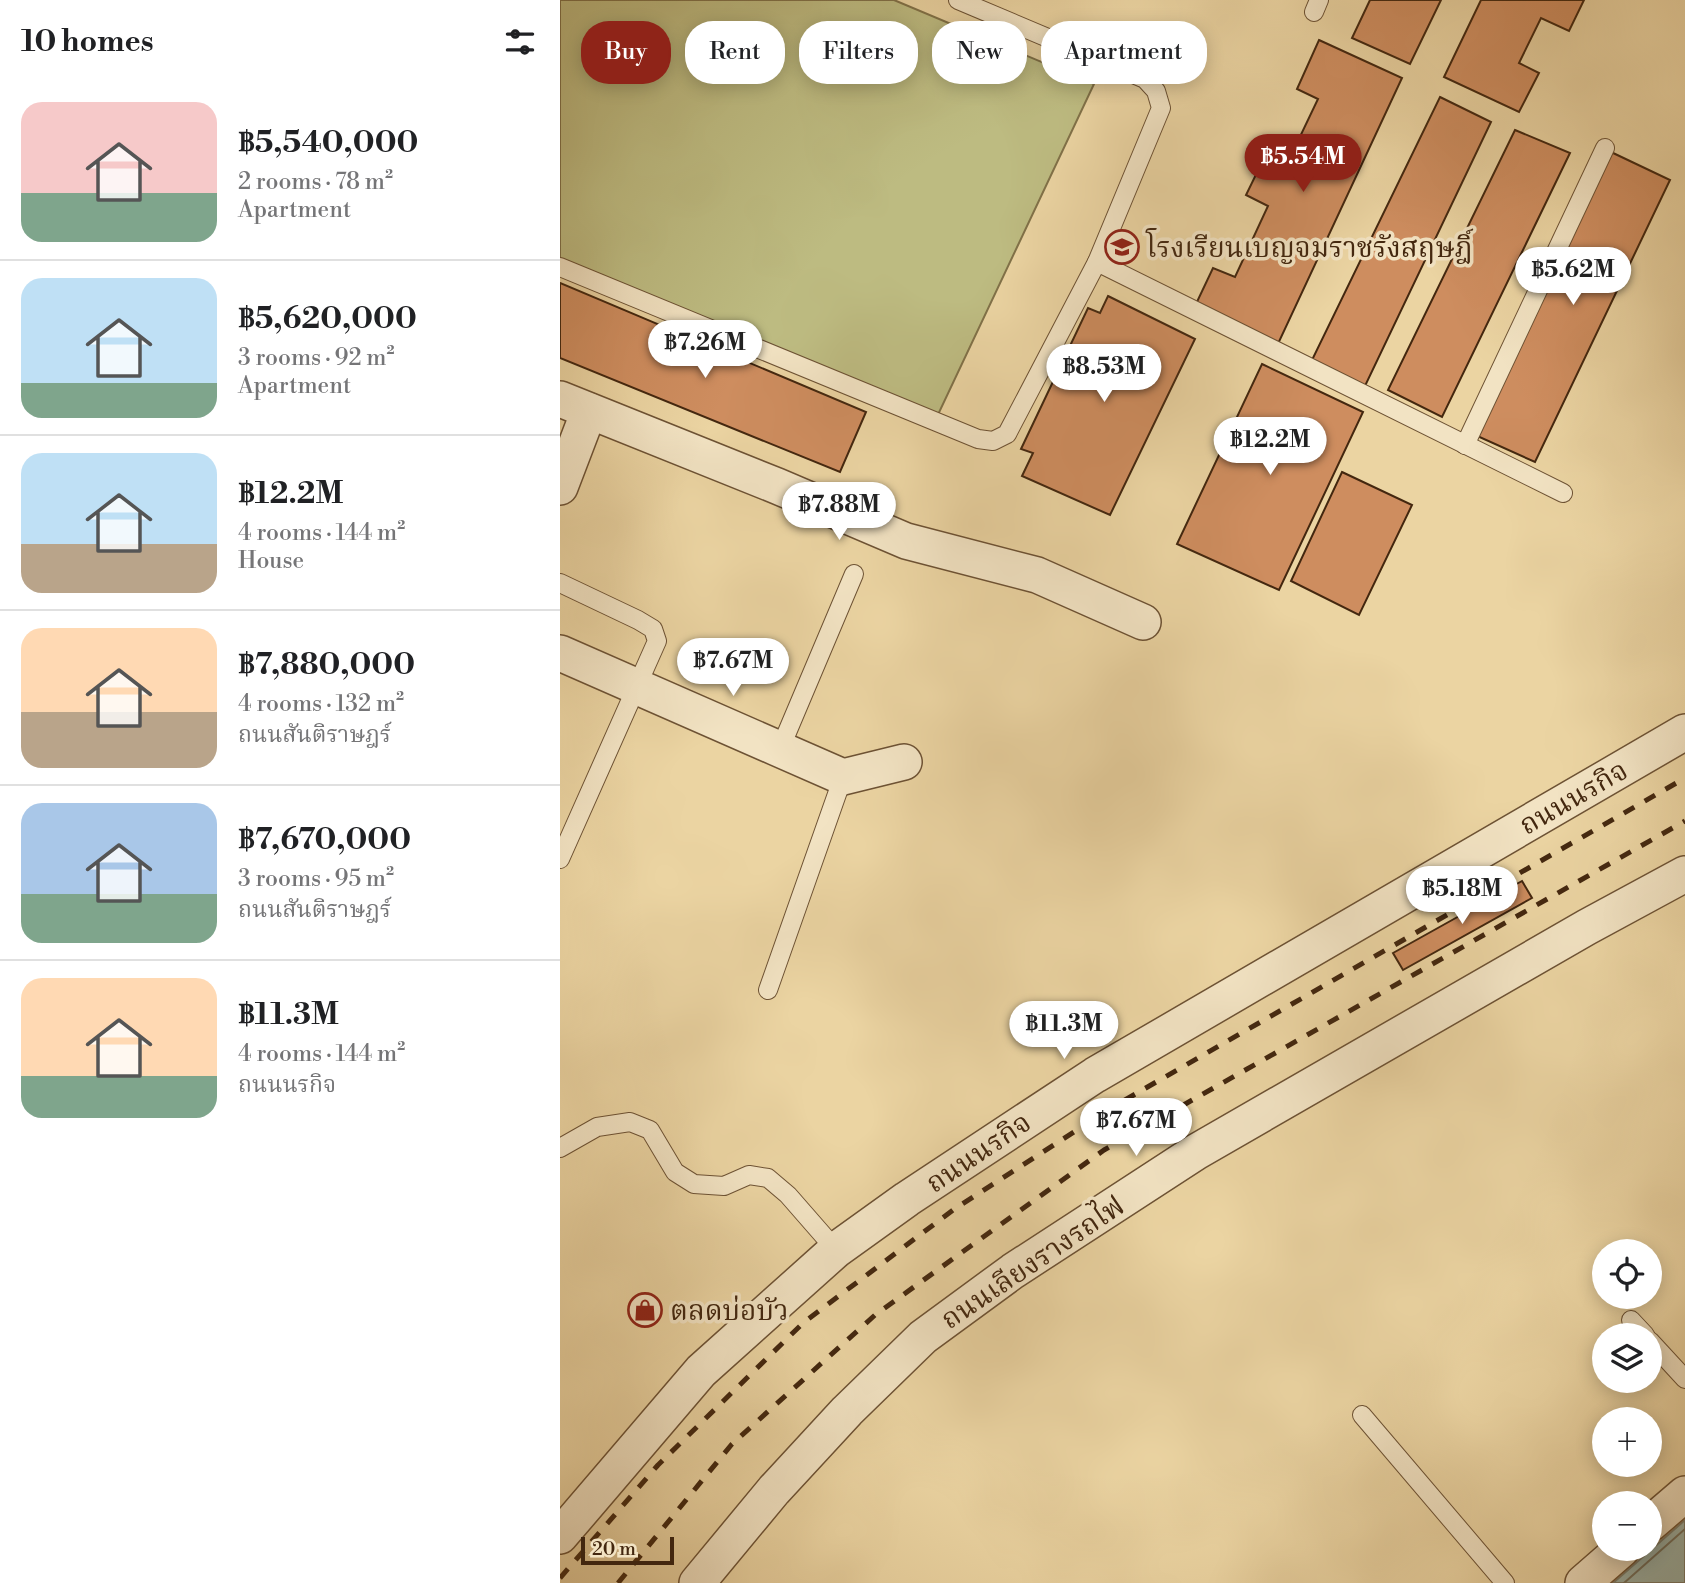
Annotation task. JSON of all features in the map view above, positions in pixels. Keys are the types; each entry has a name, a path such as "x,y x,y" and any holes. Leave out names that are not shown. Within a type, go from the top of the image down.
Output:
{"street":[{"path":"560,487 575,405 906,541 1037,575 1143,622"},
{"path":"560,653 844,777 904,762"},
{"name":"ถนนนรกิจ","path":"560,1536 701,1371 836,1250 907,1199 1095,1075 1685,732"},
{"name":"ถนนเลียงรางรถไฟ","path":"697,1583 774,1490 847,1411 923,1337 1013,1271 1196,1152 1587,927 1685,874"},
{"path":"1662,1514 1685,1494"},
{"path":"1583,1583 1608,1561"}],"lane":[{"path":"560,267 978,439 993,441 1007,433 1097,262 1161,108 1156,91 1144,79 958,0"},
{"path":"1465,445 1605,148"},
{"path":"1097,262 1563,493"},
{"path":"780,750 854,574"},
{"path":"560,583 639,620 653,629 657,641 560,859"},
{"path":"768,990 844,777"},
{"path":"560,1148 597,1128 630,1122 650,1130 675,1172 694,1184 724,1186 749,1175 768,1178 788,1195 836,1250"},
{"path":"1630,1320 1633,1323"},
{"path":"1662,1354 1685,1379"},
{"path":"1362,1415 1505,1583"}],"shaded area":[{"path":"560,0 894,0 944,21 932,21 932,84 1027,84 1027,56 1041,62 1041,84 1094,84 935,421 560,267"}],"water":[{"path":"1685,1520 1685,1583 1613,1583 1638,1561 1662,1561 1662,1540"}],"building":[{"path":"1370,0 1441,0 1410,64 1352,38"},
{"path":"1481,0 1584,0 1569,31 1541,18 1519,63 1539,73 1519,112 1444,77"},
{"path":"1319,40 1402,78 1277,346 1195,306 1213,268 1235,277 1268,206 1246,195 1266,154 1287,164 1318,99 1297,89"},
{"path":"1440,97 1491,122 1365,386 1312,360"},
{"path":"1515,130 1570,153 1442,417 1388,390"},
{"path":"1611,152 1670,180 1535,462 1475,435"},
{"path":"560,283 866,412 840,472 560,358"},
{"path":"1108,296 1195,339 1110,515 1022,476 1033,453 1021,449 1088,308 1100,313"},
{"path":"1262,364 1363,412 1279,590 1177,544"},
{"path":"1342,472 1412,505 1359,615 1291,581"},
{"path":"1522,881 1532,898 1403,970 1393,953"}],"railway":[{"path":"560,1578 658,1465 803,1323 953,1210 1111,1108 1685,778"},
{"path":"618,1583 732,1444 875,1315 1104,1150 1685,821"}],"place":[{"name":"โรงเรียนเบญจมราชรังสฤษฎิ์","path":"1122,247"},
{"name":"ตลดบ่อบัว","path":"645,1310"}]}
